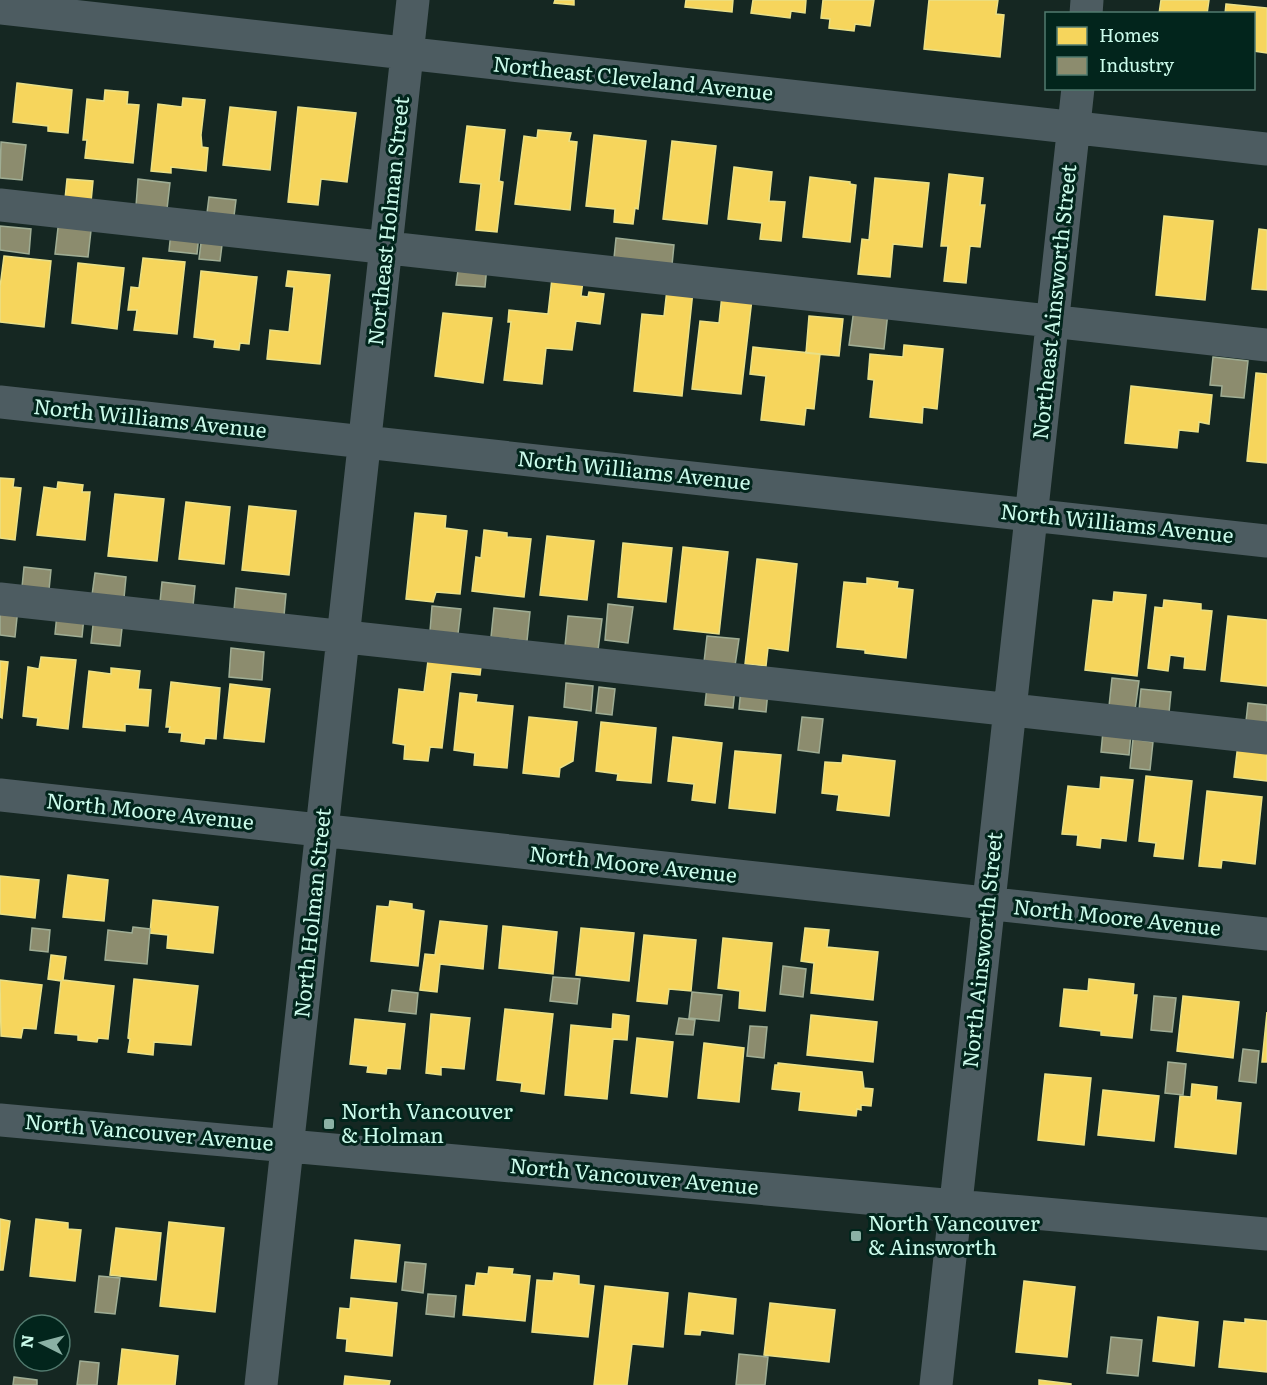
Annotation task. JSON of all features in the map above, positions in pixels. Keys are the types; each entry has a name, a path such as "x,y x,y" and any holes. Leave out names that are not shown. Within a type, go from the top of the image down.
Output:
{"street":[{"name":"Northeast Holman Street","path":"364,442 413,0"},
{"name":"Northeast Cleveland Avenue","path":"0,8 1267,149"},
{"name":"Northeast Ainsworth Street","path":"1031,515 1078,90"},
{"path":"0,206 1267,345"},
{"name":"North Williams Avenue","path":"0,402 1267,541"},
{"name":"North Holman Street","path":"261,1385 364,442"},
{"name":"North Ainsworth Street","path":"936,1385 1031,515"},
{"path":"0,599 1267,738"},
{"name":"North Moore Avenue","path":"0,795 1267,934"},
{"name":"North Vancouver Avenue","path":"0,1120 1267,1234"}],"building: Homes":[{"path":"555,0 574,0 574,5 554,3"},
{"path":"686,0 733,0 732,12 685,7"},
{"path":"753,0 806,0 805,13 791,11 790,18 751,13"},
{"path":"823,0 874,0 870,26 855,24 854,31 829,28 830,19 821,18"},
{"path":"929,0 998,0 996,14 1004,15 1000,57 924,49"},
{"path":"1161,0 1209,0 1207,12 1159,12"},
{"path":"1226,4 1267,8 1267,53 1255,51 1255,12 1225,12"},
{"path":"17,83 72,90 68,133 48,131 48,126 13,122"},
{"path":"105,90 128,92 127,104 139,105 133,163 85,158 87,140 83,140 87,99 104,101"},
{"path":"183,98 205,100 201,135 202,147 208,148 206,171 171,167 171,173 151,171 158,104 182,107"},
{"path":"230,107 276,112 270,170 223,165"},
{"path":"298,107 356,113 347,182 321,179 318,205 288,202"},
{"path":"467,126 505,130 499,181 503,182 497,232 476,230 481,184 460,182"},
{"path":"538,130 571,133 569,141 577,142 570,210 515,204 524,136 537,138"},
{"path":"594,135 646,141 638,209 635,208 633,224 614,222 615,209 586,206"},
{"path":"672,141 716,146 707,224 663,219"},
{"path":"734,167 772,172 769,201 785,202 781,241 760,239 762,223 728,219"},
{"path":"949,174 983,178 980,205 985,205 980,247 970,246 966,283 944,281 948,246 941,246"},
{"path":"810,177 850,182 856,185 850,242 803,237"},
{"path":"875,178 929,183 922,247 893,244 890,277 858,274 862,239 869,240"},
{"path":"67,179 93,181 91,202 65,199"},
{"path":"1164,216 1213,221 1205,300 1156,295"},
{"path":"1259,229 1267,230 1267,290 1252,289"},
{"path":"4,256 51,261 44,327 0,322 0,287"},
{"path":"143,258 185,262 177,334 134,330 137,310 128,310 131,287 139,288"},
{"path":"78,263 124,268 117,329 72,323"},
{"path":"201,271 257,277 249,344 240,343 239,350 214,347 215,340 194,337"},
{"path":"288,271 330,275 320,364 267,359 270,330 289,332 294,287 286,286"},
{"path":"552,278 583,281 581,296 588,297 589,292 604,294 600,324 576,321 572,350 546,348 542,384 504,380 511,322 508,322 509,310 548,314"},
{"path":"667,289 693,291 682,396 634,391 642,314 664,316"},
{"path":"722,295 752,299 741,394 692,389 700,321 719,323"},
{"path":"443,313 492,318 483,383 435,376"},
{"path":"809,316 843,319 839,356 806,353"},
{"path":"904,345 943,349 937,409 923,407 922,423 870,417 874,380 868,379 870,354 903,357"},
{"path":"753,347 820,354 814,409 806,408 804,425 761,420 766,376 750,374"},
{"path":"1256,373 1267,374 1267,463 1247,461"},
{"path":"1131,386 1212,395 1209,424 1199,422 1198,432 1179,430 1177,448 1125,443"},
{"path":"0,478 14,479 13,487 21,488 15,540 0,538"},
{"path":"58,482 83,485 82,492 90,492 85,540 37,535 44,487 57,489"},
{"path":"115,494 164,499 157,561 108,556"},
{"path":"186,502 230,507 224,564 179,559"},
{"path":"249,506 296,511 289,575 242,570"},
{"path":"415,513 446,516 445,528 467,531 460,594 436,592 433,602 406,599"},
{"path":"484,530 507,533 507,537 531,539 524,597 472,591 476,557 481,558"},
{"path":"547,536 594,541 587,600 540,595"},
{"path":"623,543 672,548 666,602 618,597"},
{"path":"683,547 728,552 719,634 674,629"},
{"path":"757,559 797,564 788,651 768,648 766,666 745,664"},
{"path":"867,578 898,582 897,588 913,590 906,658 837,647 844,582 867,584"},
{"path":"1114,592 1146,595 1137,676 1085,670 1093,600 1113,602"},
{"path":"1164,600 1201,604 1201,610 1212,611 1205,670 1184,668 1185,657 1170,655 1168,671 1148,668 1155,607 1163,608"},
{"path":"1228,616 1267,620 1267,686 1221,681"},
{"path":"429,653 482,659 480,675 451,672 442,748 430,747 428,761 404,759 405,745 393,743 399,689 424,692"},
{"path":"41,657 76,660 68,729 37,725 38,718 23,716 28,667 39,669"},
{"path":"0,661 8,662 2,718 0,717"},
{"path":"111,668 140,671 138,689 151,690 148,726 125,724 125,731 83,727 89,671 111,674"},
{"path":"171,682 220,688 216,739 205,738 204,744 181,741 182,733 169,732 170,727 166,727"},
{"path":"230,684 270,689 264,742 224,738"},
{"path":"460,693 477,695 476,702 513,706 507,768 474,765 475,753 454,750"},
{"path":"529,717 577,722 573,761 560,768 559,777 523,773"},
{"path":"601,722 656,728 651,783 617,780 618,774 596,771"},
{"path":"673,737 722,743 715,803 692,800 694,784 668,781"},
{"path":"1238,744 1267,747 1267,781 1234,777"},
{"path":"735,751 781,755 775,813 729,808"},
{"path":"843,755 895,761 889,816 837,810 839,795 822,793 825,762 842,763"},
{"path":"1146,776 1192,781 1183,859 1154,856 1156,843 1139,841"},
{"path":"1101,777 1133,780 1126,841 1101,838 1100,848 1077,845 1078,835 1062,834 1068,786 1100,789"},
{"path":"1207,791 1262,797 1255,864 1222,860 1221,868 1199,866"},
{"path":"68,875 108,880 104,921 63,917"},
{"path":"0,876 39,880 35,918 0,914"},
{"path":"153,900 218,907 213,953 167,948 168,935 150,933"},
{"path":"390,901 412,904 412,909 424,911 418,966 371,961 377,906 389,907"},
{"path":"440,921 487,926 483,969 440,964 437,992 420,990 425,954 435,955"},
{"path":"503,926 557,932 553,974 499,968"},
{"path":"581,928 634,933 629,981 576,975"},
{"path":"805,928 829,930 827,947 878,952 873,1000 811,993 814,963 801,961"},
{"path":"644,935 696,940 691,991 669,989 667,1004 637,1001"},
{"path":"723,938 772,943 765,1011 739,1008 740,991 718,988"},
{"path":"51,955 66,957 63,980 114,986 108,1039 98,1038 97,1042 78,1040 78,1035 55,1033 61,981 48,979"},
{"path":"134,979 198,986 191,1045 154,1042 153,1055 128,1052"},
{"path":"1089,979 1134,984 1133,995 1137,995 1132,1038 1101,1035 1101,1031 1060,1026 1064,989 1088,991"},
{"path":"0,980 42,985 36,1029 23,1028 21,1038 1,1036"},
{"path":"1183,996 1239,1002 1233,1058 1177,1051"},
{"path":"505,1009 553,1014 544,1094 521,1091 522,1083 497,1080"},
{"path":"1267,1012 1267,1062 1262,1062"},
{"path":"431,1014 470,1018 464,1069 441,1067 441,1075 426,1073"},
{"path":"613,1014 629,1016 627,1040 613,1039 607,1099 565,1095 571,1025 612,1029"},
{"path":"811,1015 877,1022 873,1062 807,1055"},
{"path":"355,1019 405,1024 400,1069 387,1068 386,1074 367,1072 368,1066 350,1064"},
{"path":"637,1038 673,1042 667,1097 631,1093"},
{"path":"704,1043 744,1048 739,1102 698,1098"},
{"path":"778,1063 862,1072 864,1088 873,1089 871,1106 861,1105 861,1110 857,1109 856,1116 799,1110 801,1092 772,1089 775,1065"},
{"path":"1045,1074 1091,1078 1084,1145 1038,1140"},
{"path":"1192,1084 1217,1087 1216,1100 1241,1103 1236,1154 1175,1147 1180,1096 1191,1097"},
{"path":"1103,1090 1159,1096 1154,1141 1098,1135"},
{"path":"0,1219 10,1221 3,1270 0,1270"},
{"path":"36,1219 68,1223 68,1229 81,1230 75,1281 30,1276"},
{"path":"169,1222 224,1228 215,1312 160,1306"},
{"path":"116,1228 161,1233 156,1280 110,1275"},
{"path":"355,1240 400,1245 396,1282 351,1278"},
{"path":"489,1267 513,1269 512,1274 530,1276 525,1321 463,1315 466,1285 475,1286 477,1273 488,1274"},
{"path":"554,1273 579,1276 579,1284 594,1286 588,1337 532,1332 537,1280 553,1281"},
{"path":"1024,1281 1075,1287 1067,1357 1016,1352"},
{"path":"605,1286 668,1293 663,1347 632,1344 627,1385 594,1385"},
{"path":"689,1293 736,1299 733,1334 701,1330 700,1335 685,1334"},
{"path":"351,1298 397,1303 392,1356 346,1351 347,1339 337,1338 340,1308 350,1309"},
{"path":"770,1303 835,1310 829,1362 764,1355"},
{"path":"1158,1317 1198,1322 1194,1366 1153,1361"},
{"path":"1245,1319 1267,1321 1267,1372 1219,1367 1224,1321 1245,1323"},
{"path":"122,1349 178,1356 175,1385 118,1385"},
{"path":"345,1376 390,1381 389,1385 344,1385"},
{"path":"1039,1380 1071,1384 1071,1385 1039,1385"}],"building: Industry":[{"path":"1,142 26,145 22,180 0,178"},
{"path":"138,179 170,183 167,209 136,206"},
{"path":"209,197 236,200 234,216 207,213"},
{"path":"59,219 92,222 88,257 55,254"},
{"path":"0,226 31,229 29,254 0,250"},
{"path":"171,232 199,235 197,254 169,251"},
{"path":"202,235 223,237 220,261 199,259"},
{"path":"616,238 674,245 672,265 614,258"},
{"path":"459,263 487,266 485,287 456,285"},
{"path":"854,309 888,312 884,349 849,345"},
{"path":"1213,357 1248,361 1244,398 1221,396 1222,386 1210,385"},
{"path":"24,567 51,570 49,590 22,587"},
{"path":"95,573 126,577 124,598 92,595"},
{"path":"162,582 195,586 193,606 160,602"},
{"path":"236,588 286,594 284,616 234,610"},
{"path":"608,604 633,607 628,643 605,640"},
{"path":"0,606 18,608 15,637 0,635"},
{"path":"432,606 461,609 458,634 430,631"},
{"path":"494,608 530,612 527,641 491,637"},
{"path":"57,614 84,617 82,637 55,634"},
{"path":"94,616 123,619 120,646 91,643"},
{"path":"568,616 602,619 598,650 565,646"},
{"path":"707,636 739,639 735,666 704,662"},
{"path":"231,648 264,652 262,680 229,677"},
{"path":"1112,678 1139,681 1135,710 1109,706"},
{"path":"566,683 593,686 591,711 564,707"},
{"path":"707,686 735,689 733,708 705,705"},
{"path":"599,687 615,689 612,715 596,713"},
{"path":"741,688 768,691 766,712 739,709"},
{"path":"1141,689 1171,692 1169,713 1139,710"},
{"path":"1248,703 1267,705 1267,723 1246,721"},
{"path":"802,717 823,719 819,753 798,750"},
{"path":"1103,731 1131,734 1129,755 1101,752"},
{"path":"1133,739 1153,742 1150,770 1130,768"},
{"path":"133,927 150,929 147,964 105,960 108,930 132,933"},
{"path":"32,928 50,930 48,952 30,950"},
{"path":"783,966 806,969 803,997 780,994"},
{"path":"553,977 580,979 577,1004 550,1001"},
{"path":"392,990 418,993 416,1014 389,1011"},
{"path":"692,992 722,995 719,1021 689,1018"},
{"path":"1154,996 1176,998 1172,1032 1151,1030"},
{"path":"679,1018 695,1020 693,1035 676,1034"},
{"path":"750,1026 767,1027 764,1058 747,1056"},
{"path":"1243,1049 1259,1051 1256,1083 1239,1081"},
{"path":"1168,1062 1186,1064 1183,1095 1165,1093"},
{"path":"405,1262 426,1264 423,1293 402,1290"},
{"path":"99,1276 120,1278 115,1314 95,1312"},
{"path":"428,1294 456,1296 454,1317 426,1314"},
{"path":"1111,1337 1142,1340 1138,1376 1107,1373"},
{"path":"739,1354 768,1357 765,1385 736,1385"},
{"path":"80,1361 99,1363 97,1385 77,1385"},
{"path":"14,1377 37,1380 37,1385 13,1385"}],"place":[{"name":"North Vancouver & Holman","path":"329,1124"},
{"name":"North Vancouver & Ainsworth","path":"856,1236"}]}
